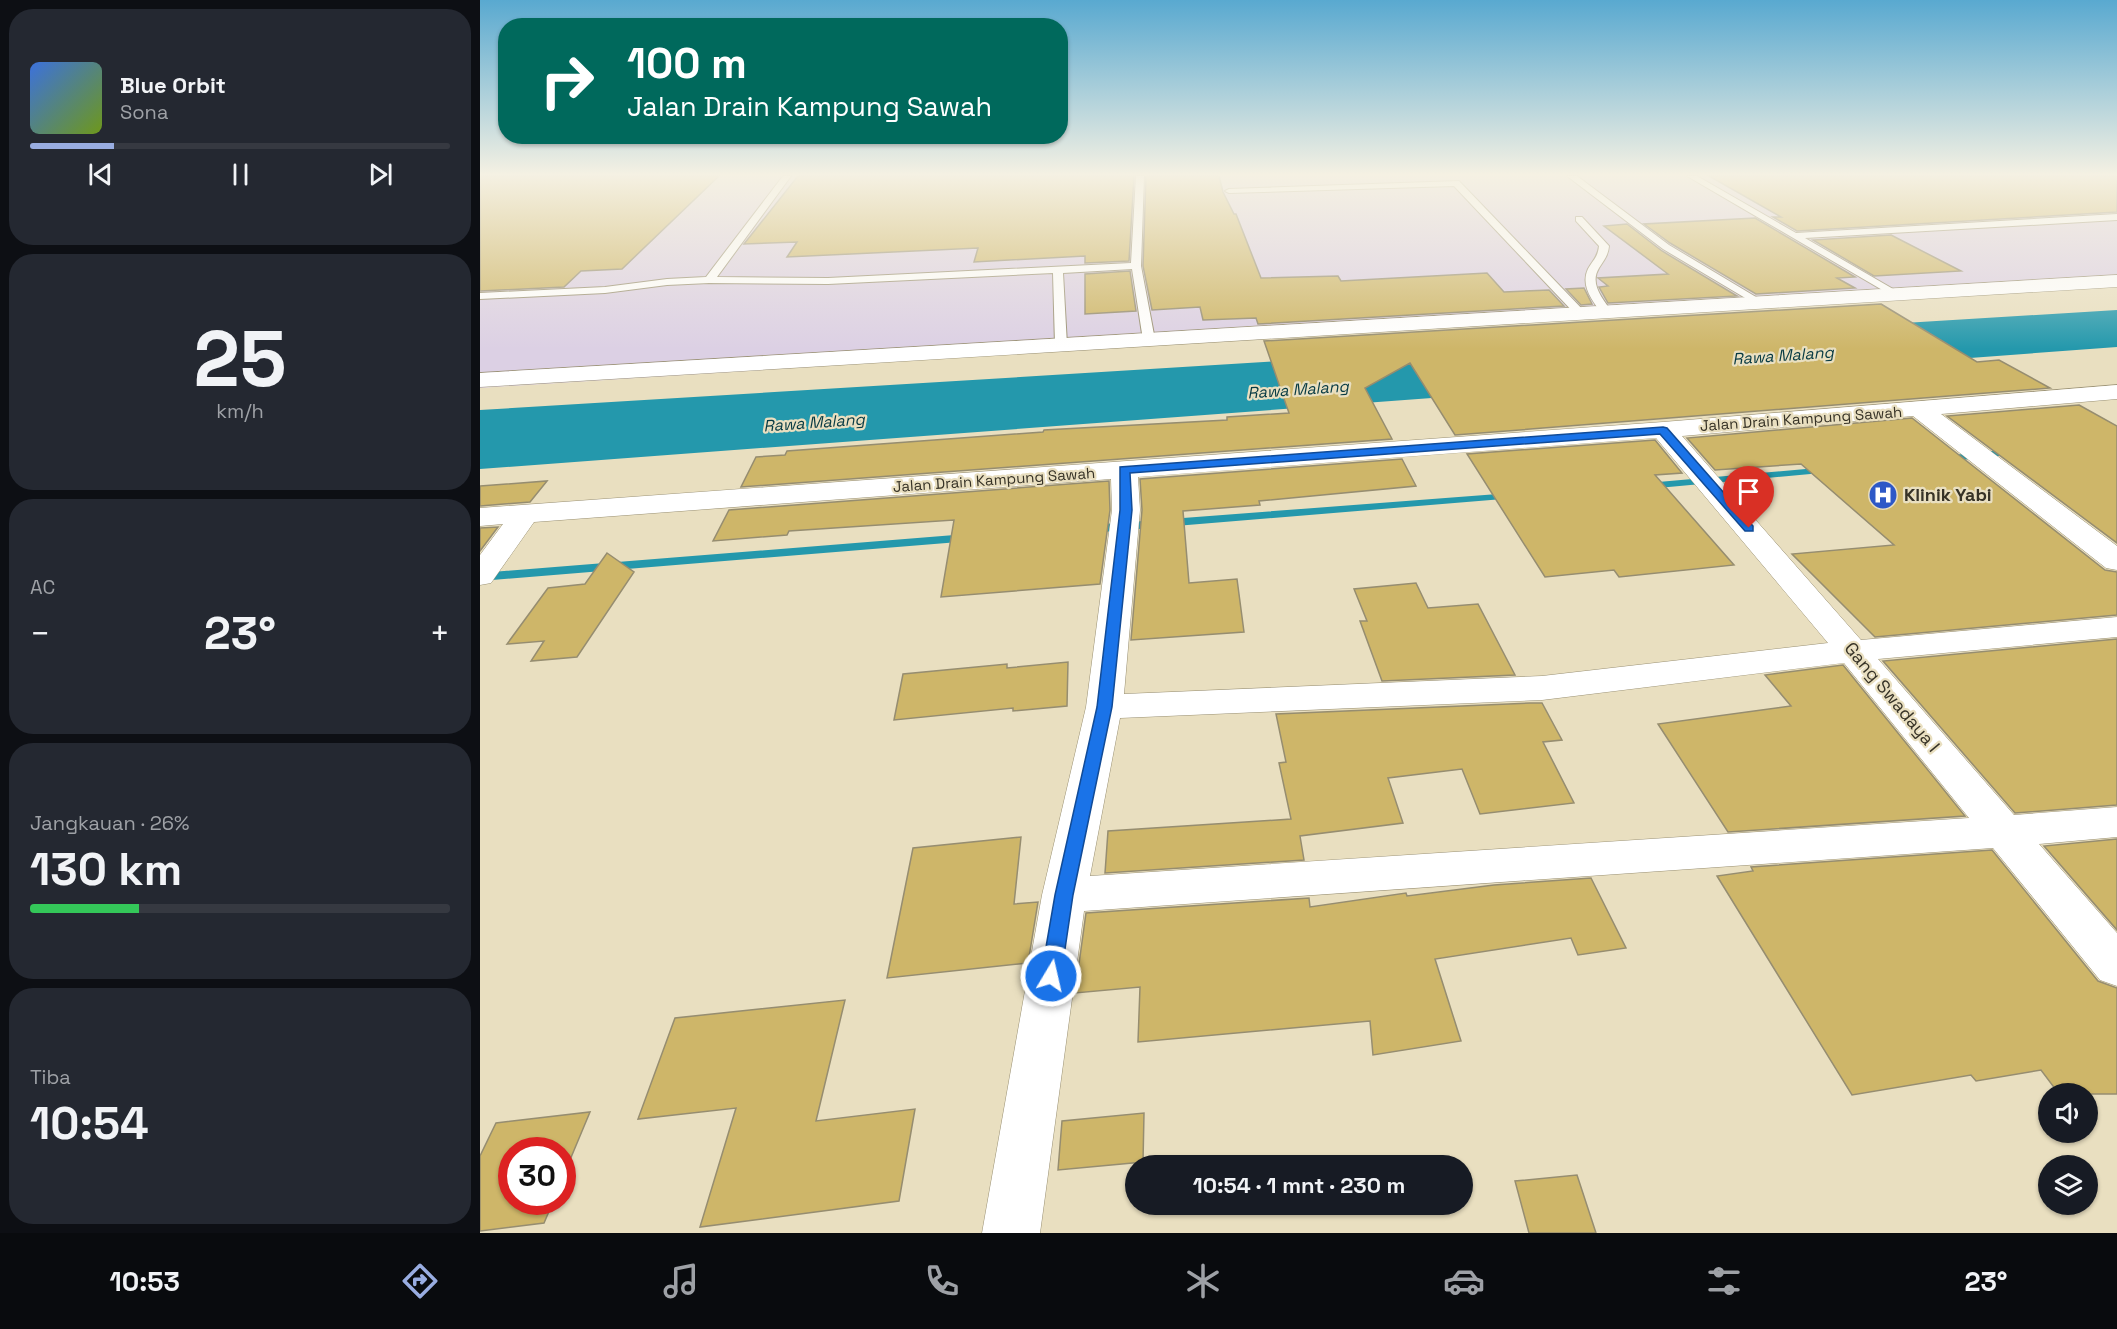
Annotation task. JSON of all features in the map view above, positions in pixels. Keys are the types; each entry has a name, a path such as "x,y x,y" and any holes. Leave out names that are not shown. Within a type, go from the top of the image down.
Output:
{"street":[{"path":"480,380 2117,281"},
{"name":"Jalan Drain Kampung Sawah","path":"480,517 1663,430 2117,392"},
{"path":"1920,410 2117,561"},
{"name":"Gang Swadaya I","path":"1663,430 1854,651 2117,966"},
{"path":"1011,1233 1064,895 1104,707 1124,529 1124,470"},
{"path":"488,564 525,514"},
{"path":"1104,707 1542,688 1854,651 2117,627"},
{"path":"1064,895 2003,832 2117,822"}],"lane":[{"path":"709,280 744,234"},
{"path":"1137,234 1136,266 1149,340"},
{"path":"1504,234 1581,314"},
{"path":"1592,234 1604,246 1604,256 1592,272 1590,289 1606,312"},
{"path":"1647,234 1666,248 1761,303"},
{"path":"1793,234 1896,295"},
{"path":"1797,236 1838,234"},
{"path":"480,296 605,290 667,282 709,280 828,281 1136,266"},
{"path":"1058,270 1060,345"}],"shaded area":[{"path":"480,234 2117,234 2117,284 480,388"}],"water":[{"name":"Rawa Malang","path":"2117,310 2117,347 480,469 480,410"}],"building":[{"path":"480,234 659,234 622,269 581,271 564,287 480,291"},
{"path":"752,234 1131,234 1129,261 1085,263 1085,256 974,262 978,248 787,257 797,242 744,244"},
{"path":"1144,234 1244,234 1261,278 1338,276 1341,281 1487,273 1504,292 1549,290 1564,306 1258,324 1256,318 1203,320 1200,307 1152,310 1143,266"},
{"path":"1614,234 1639,234 1662,251 1737,296 1608,303 1599,287 1608,286 1598,278 1668,274"},
{"path":"1657,234 1781,234 1855,277 1837,278 1855,288 1756,294"},
{"path":"1891,235 1961,271 1874,276 1813,240"},
{"path":"1130,271 1136,311 1085,314 1085,274"},
{"path":"1584,288 1592,304 1581,305 1566,289"},
{"path":"1881,304 1977,362 1999,360 2050,388 1455,435 1410,363 1365,388 1392,439 741,487 756,457 785,455 787,451 1043,432 1044,430 1227,420 1227,417 1289,413 1264,341"},
{"path":"2079,405 2117,426 2117,543 1947,416"},
{"path":"1912,418 2105,570 2117,572 2117,615 1875,637 1792,554 1894,545 1801,464 1715,470 1687,438"},
{"path":"1655,440 1682,473 1655,475 1734,565 1619,577 1614,570 1545,577 1467,454"},
{"path":"1402,459 1416,486 1259,501 1260,505 1183,511 1189,583 1237,579 1244,632 1131,640 1142,510 1140,479"},
{"path":"547,481 530,502 480,506 480,486"},
{"path":"1109,481 1110,510 1100,584 941,597 954,520 789,531 787,535 713,541 729,510"},
{"path":"498,527 480,551 480,528"},
{"path":"607,553 634,572 577,657 531,661 544,641 507,644 548,588 585,584"},
{"path":"1416,583 1428,608 1478,604 1515,675 1382,681 1360,621 1367,621 1354,589"},
{"path":"2117,639 2117,805 2015,813 1883,661"},
{"path":"1068,662 1067,706 1013,711 1013,708 894,720 903,674 1007,664 1007,668"},
{"path":"1843,665 1965,816 1728,832 1658,724 1791,706 1765,675"},
{"path":"1542,703 1562,740 1543,742 1574,803 1480,814 1462,769 1388,778 1403,823 1300,836 1304,860 1105,873 1108,831 1291,819 1279,763 1286,762 1276,714"},
{"path":"1021,837 1014,904 1038,902 1028,963 887,978 913,848"},
{"path":"2117,839 2117,930 2044,846"},
{"path":"1992,850 2098,981 2117,988 2117,1094 2098,1094 2098,1083 2051,1083 2041,1070 1976,1081 1971,1075 1852,1095 1717,876 1753,871 1751,867"},
{"path":"1591,878 1626,948 1578,955 1571,938 1435,959 1461,1041 1373,1055 1370,1021 1138,1042 1140,987 1075,993 1086,913 1309,898 1310,907 1406,893 1407,896 1494,885"},
{"path":"845,1000 816,1121 915,1109 899,1201 700,1227 736,1108 638,1119 675,1018"},
{"path":"590,1112 576,1146 576,1137 498,1137 498,1215 547,1215 544,1223 480,1231 480,1156 496,1123"},
{"path":"1144,1113 1143,1155 1125,1155 1125,1164 1058,1170 1062,1121"},
{"path":"1577,1175 1596,1233 1529,1233 1515,1181"}],"waterway":[{"path":"1943,459 2013,452"},
{"path":"1647,486 1828,470"},
{"path":"1091,529 1511,496"},
{"path":"480,577 967,538"}],"place":[{"name":"Klinik Yabi","path":"1883,495"}],"route":[{"path":"1051,976 1064,895 1104,707 1123,547 1126,510 1124,470 1663,430 1749,528"}]}
